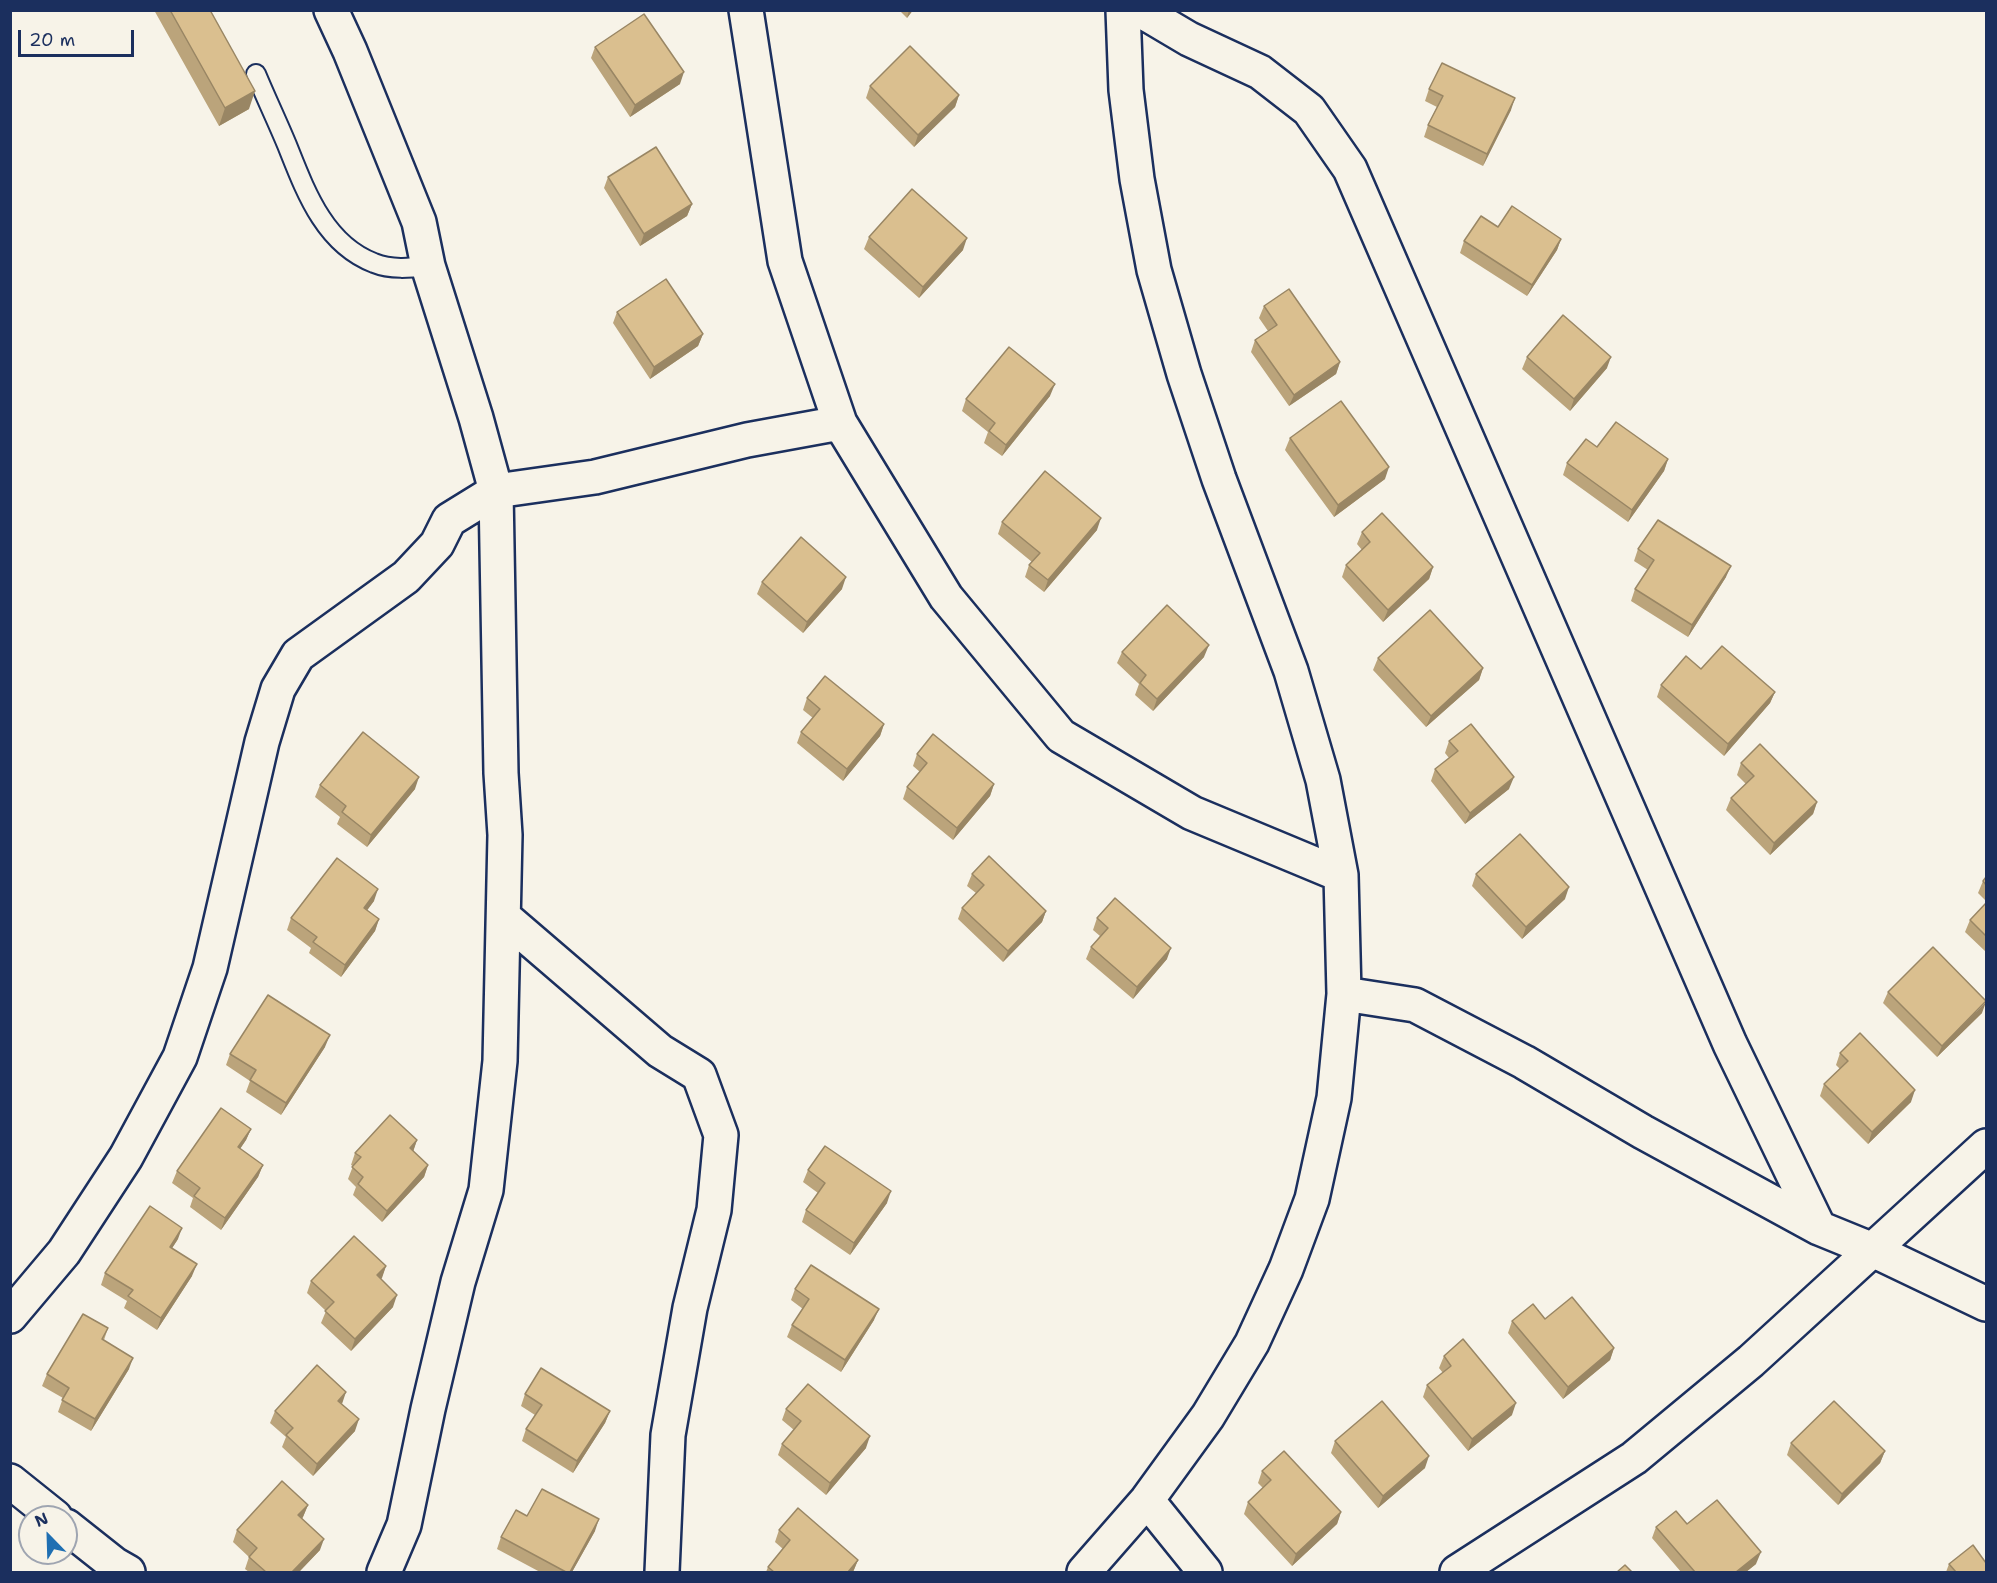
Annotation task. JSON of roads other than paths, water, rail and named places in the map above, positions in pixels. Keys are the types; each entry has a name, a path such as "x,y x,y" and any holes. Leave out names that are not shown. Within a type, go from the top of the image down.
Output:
{"street":[{"path":"331,10 350,51 419,222 428,266 476,418 496,491 501,773 505,835 500,1061 486,1190 458,1282 404,1525 384,1572"},
{"path":"746,10 785,261 840,423 946,597 1061,736 1192,813 1341,875"},
{"path":"1084,1572 1147,1500 1213,1407 1252,1343 1286,1269 1311,1199 1334,1098 1344,994 1341,875 1323,780 1291,671 1184,374 1154,270 1137,179 1126,90 1123,10"},
{"path":"1140,10 1189,39 1260,72 1309,110 1350,169 1730,1044 1819,1228"},
{"path":"10,1316 64,1252 114,1176 180,1057 210,968 262,742 278,689 298,656 406,577 437,544 449,520 496,491 595,477 747,440 840,423"},
{"path":"504,917 660,1051 699,1075 721,1135 714,1210 690,1308 668,1436 662,1572"},
{"path":"1344,994 1415,1005 1524,1062 1643,1132 1819,1228 1873,1250 1986,1304"},
{"path":"1457,1572 1634,1458 1751,1361 1986,1146"},
{"path":"10,1481 40,1505"},
{"path":"1147,1500 1205,1572"},
{"path":"78,1537 116,1570"}],"lane":[{"path":"256,74 308,198 328,228 348,248 374,263 404,269 428,266"}]}
